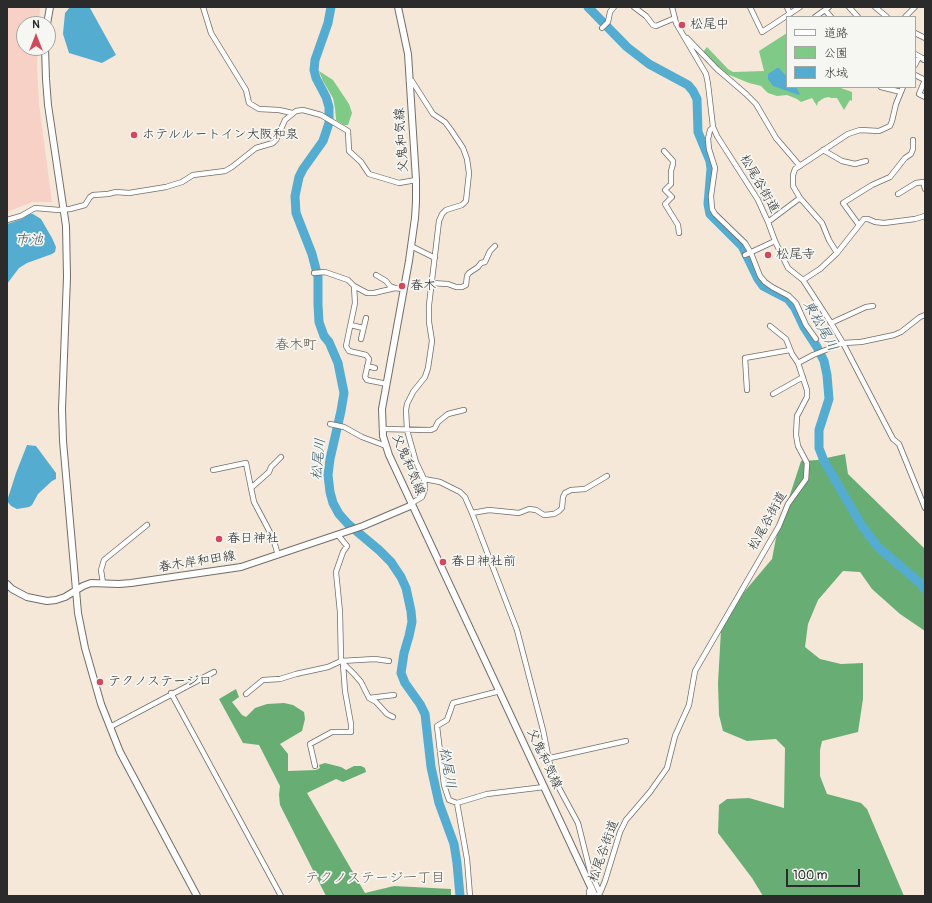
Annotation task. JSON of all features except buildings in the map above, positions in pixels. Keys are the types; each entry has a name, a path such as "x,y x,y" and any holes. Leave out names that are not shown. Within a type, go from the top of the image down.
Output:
{"main road":[{"name":"父鬼和気線","path":"398,7 406,40 416,180 415,218 382,409 382,429 386,446 412,503 544,787 592,888 598,895"},
{"path":"45,56 48,105 66,226 67,277 62,409 63,440 78,613 85,648 101,704 110,727 131,774 196,896"},
{"name":"春木岸和田線","path":"7,584 12,589 27,597 46,601 56,600 92,583 131,583 222,571 241,567 363,526 410,506 412,503"}],"street":[{"path":"203,7 212,33 244,86 249,103 259,109 279,110 292,113"},
{"path":"602,28 608,22 614,7"},
{"path":"634,7 646,16 653,25 656,26 675,18"},
{"name":"松尾谷街道","path":"672,7 675,18 682,32 706,74 713,127 717,136 758,200 788,268 802,280 843,343 893,439 899,444 925,508"},
{"path":"750,7 760,33 786,17"},
{"path":"787,7 790,14"},
{"path":"787,16 800,7"},
{"path":"849,7 857,16"},
{"path":"876,7 886,16"},
{"path":"906,16 916,7"},
{"path":"816,16 827,8"},
{"path":"682,32 717,69 756,104 776,138 800,166"},
{"path":"916,34 925,38"},
{"path":"916,76 925,80 919,94 925,97"},
{"path":"409,80 412,81 433,114 445,122 451,130 465,154 469,173 466,201 462,205 446,210 442,214 439,221 429,305 429,322 432,341 428,368 425,377 413,392 407,404 407,430 416,462 424,479 425,489 422,497 412,503"},
{"path":"885,88 901,92"},
{"path":"837,253 829,240 822,223 800,198 793,186 792,181 795,170 848,134 853,132 879,130 890,126 896,104 903,88"},
{"path":"7,220 21,216 35,208 64,209 85,205 93,195 116,192 129,193 166,187 182,182 193,175 225,171 256,148 273,143 276,140 285,120 292,113 303,110 321,115 348,131 349,151 369,174 399,183 416,180"},
{"path":"713,127 710,130 708,139 709,149 715,168 711,196 712,209 715,214 745,243 748,254 760,276 768,284 789,296 796,303 806,325 816,339"},
{"path":"859,225 843,203 872,185 890,177 904,158 911,154 913,149 913,140"},
{"path":"823,150 842,161 855,164 866,161"},
{"path":"664,151 673,161 671,184 666,190 672,197 665,204 678,225 679,233"},
{"path":"898,194 916,183 923,182 925,189"},
{"path":"768,222 800,198"},
{"path":"802,280 820,269 837,253 864,219 868,218 875,222 884,223 915,219 925,216"},
{"path":"748,254 775,241"},
{"path":"411,246 435,258"},
{"path":"431,283 448,284 456,287 466,285 467,276 469,273 481,263 485,262 490,251 495,246"},
{"path":"314,274 325,272 348,280 354,286 367,293 374,293 394,288 403,289"},
{"path":"376,275 394,288"},
{"path":"354,286 355,303 351,325 344,345 349,351 366,355 368,359 365,377 367,380 387,384"},
{"path":"831,323 873,306"},
{"path":"798,364 814,354 823,352 843,343 861,342 894,336 925,315"},
{"path":"361,339 366,318"},
{"path":"351,325 363,328"},
{"name":"松尾谷街道","path":"598,895 620,832 630,815 650,792 667,768 676,736 690,705 694,671 779,526 788,504 806,480 807,463 798,446 796,435 797,416 807,398 807,390 798,364 786,339 770,326"},
{"path":"747,390 745,358 790,350"},
{"path":"367,366 375,368"},
{"path":"773,394 802,377"},
{"path":"382,429 431,430 435,428 438,422 448,414 464,410"},
{"path":"331,424 344,427 362,437 386,446"},
{"path":"251,488 269,472 271,467 280,457"},
{"path":"213,470 246,463 254,502 273,538 278,555"},
{"path":"472,513 489,510 519,513 529,509 536,510 544,515 554,514 562,508 565,493 571,490 585,489 607,476"},
{"path":"424,479 440,482 460,492 465,498 472,513 517,630 550,758 552,775 578,823 590,871 598,895"},
{"path":"104,583 101,570 104,560 147,525"},
{"path":"315,766 310,744 332,732 351,732 352,724 342,663 340,612 336,572 343,552 347,546 340,534"},
{"path":"246,694 263,680 280,679 342,663 375,659 389,661"},
{"path":"342,663 361,682 370,698 387,714 393,717"},
{"path":"110,727 171,693 214,672"},
{"path":"500,691 453,703 447,720 437,726 442,774 446,794 449,800 457,803 487,794 544,787"},
{"path":"171,693 282,896"},
{"path":"370,698 394,695"},
{"path":"550,758 626,741"},
{"path":"457,803 469,874 470,896"},
{"path":"588,896 589,891 592,888"}],"shaded area":[{"path":"7,7 40,7 39,16 16,16 16,56 38,56 39,104 52,202 32,202 7,212"}],"green space":[{"path":"786,34 786,88 841,88 852,92 852,101 850,100 844,110 837,98 824,98 818,102 817,106 812,98 801,102 787,95 777,96 768,93 761,86 727,74 703,52 707,47 728,69 733,72 764,71 759,51"},
{"path":"319,71 333,80 349,104 352,113 348,125 344,125 336,120 333,98"},
{"path":"845,454 848,474 925,549 925,631 900,614 872,589 860,572 843,571 818,600 808,624 805,647 820,659 841,664 863,663 863,699 858,732 822,741 820,750 820,776 827,794 861,803 867,809 904,896 763,896 752,878 718,833 719,805 727,799 749,798 784,808 785,748 776,739 747,741 723,731 719,715 718,683 721,630 739,598 772,559 776,538 801,461 817,460"},
{"path":"236,689 239,697 232,702 242,715 246,717 255,708 267,704 284,703 293,705 304,712 305,719 302,731 280,744 288,754 288,771 316,770 320,768 319,765 325,763 341,767 346,770 354,766 361,766 365,768 366,772 343,782 336,779 307,793 365,893 394,886 451,889 451,896 326,896 280,805 280,786 259,745 243,743 219,699"}],"water":[{"path":"70,7 90,8 116,55 102,63 69,53 63,34 65,13"},
{"path":"779,68 786,76 786,88 797,88 800,94 799,95 773,86 768,79 768,74"},
{"name":"市池","path":"29,214 33,214 41,219 56,247 55,252 27,263 19,268 7,284 7,224 22,219"},
{"path":"27,445 36,446 56,473 56,479 38,494 32,505 17,509 11,506 7,501"}],"waterway":[{"name":"松尾川","path":"331,7 328,23 315,60 314,70 329,107 329,123 323,141 299,177 295,196 296,213 312,254 318,277 319,322 324,336 329,342 338,363 344,393 330,459 328,475 330,492 333,503 339,514 348,524 391,562 406,588 412,622 404,653 401,673 405,683 420,704 425,714 431,767 439,803 454,844 460,896"},
{"name":"東松尾川","path":"588,7 627,47 649,64 688,85 693,91 697,99 698,132 710,161 711,169 708,204 710,214 742,246 763,286 788,299 795,308 804,327 824,361 829,399 819,430 819,448 824,461 862,526 878,547 925,589"}],"place":[{"name":"松尾中","path":"682,25"},
{"name":"ホテルルートイン大阪和泉","path":"134,135"},
{"name":"松尾寺","path":"768,255"},
{"name":"春木","path":"402,286"},
{"name":"春日神社","path":"219,539"},
{"name":"春日神社前","path":"443,562"},
{"name":"テクノステージ口","path":"100,682"}],"district":[{"name":"春木町","path":"296,345"},
{"name":"テクノステージ一丁目","path":"375,878"}]}
